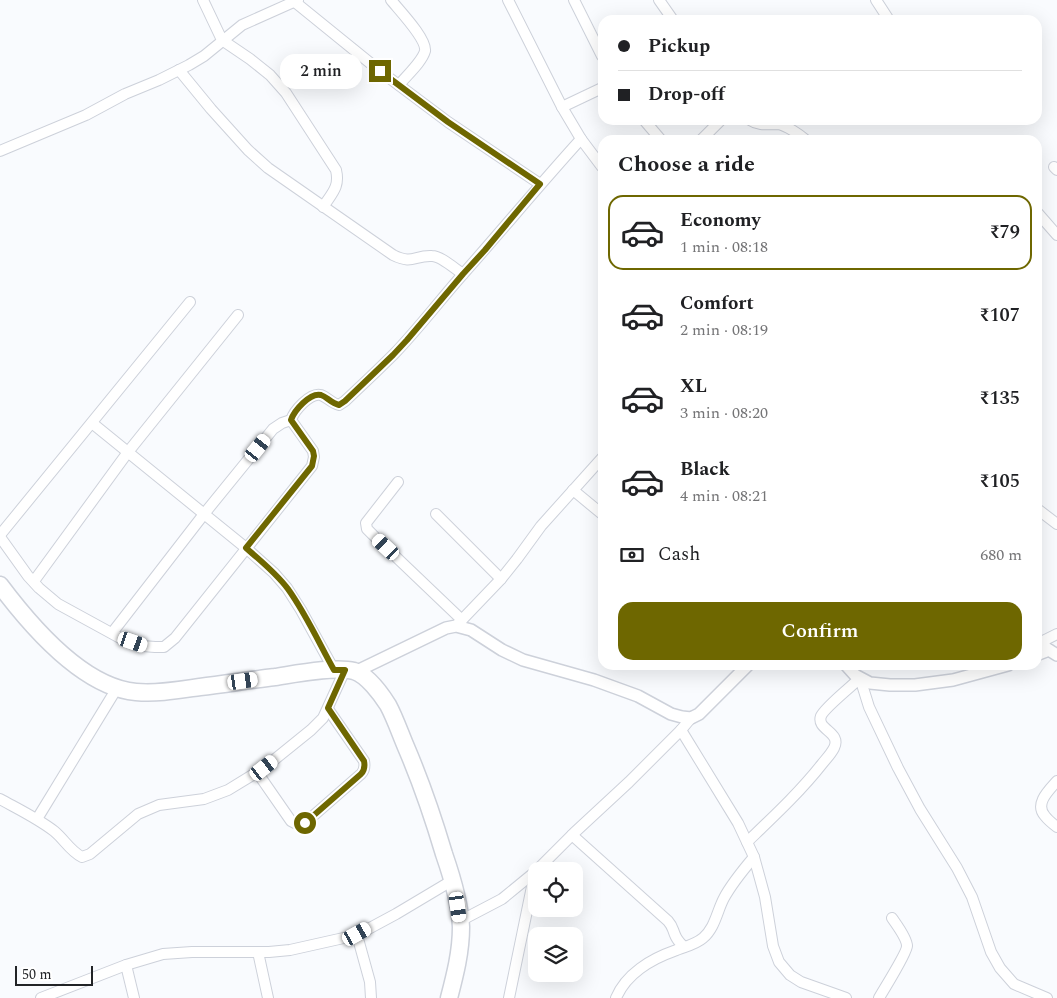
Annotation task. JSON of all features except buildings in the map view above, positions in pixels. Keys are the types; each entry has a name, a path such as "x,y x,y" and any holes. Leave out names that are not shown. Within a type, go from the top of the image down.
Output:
{"highway":[{"path":"0,585 30,623 50,643 90,675 117,688 152,693 294,674 344,671 367,680 378,691 388,706 420,781 453,880 460,922 460,945 449,998"}],"street":[{"path":"203,0 222,40 270,75 286,93 336,170 338,180 336,188 323,207"},
{"path":"391,0 419,34 424,43 425,50 421,58 399,85"},
{"path":"508,0 562,107 598,161"},
{"path":"575,0 598,48"},
{"path":"659,0 670,15"},
{"path":"876,0 886,15"},
{"path":"0,151 86,115 179,70 204,56 242,25 297,1 399,85 448,122 540,184"},
{"path":"179,70 248,150 268,168 392,255 400,259 409,260 433,255 463,274"},
{"path":"562,107 598,90"},
{"path":"648,125 657,135"},
{"path":"706,135 716,125"},
{"path":"785,125 800,135"},
{"path":"112,633 204,514 274,429 291,420 294,413 309,398 315,395 322,395 339,405 345,401 393,355 581,138"},
{"path":"1042,218 1057,235"},
{"path":"190,302 0,536 28,576 58,604 112,633 143,646 164,646 175,638 312,466 313,451 291,420"},
{"path":"34,581 128,452 238,315"},
{"path":"92,423 274,573 287,588 344,671"},
{"path":"0,799 37,819 56,833 75,853 82,857 90,854 138,814 159,805 204,799 228,790 264,768 323,718 344,671 459,623 501,579 541,526 598,462"},
{"path":"398,482 366,523 368,529 459,623 502,650 523,660 594,680 638,696 671,714 691,718"},
{"path":"573,490 598,511"},
{"path":"1042,513 1057,524"},
{"path":"436,514 501,579"},
{"path":"1046,646 1057,634"},
{"path":"545,862 629,782 691,718 699,714 743,670"},
{"path":"851,670 860,678 870,683 890,685 915,685 953,680 990,670"},
{"path":"747,842 790,800 833,749 836,743 835,738 821,722 821,716 860,678"},
{"path":"860,678 869,707 898,768 972,897 991,952 1000,968 1014,984 1047,998"},
{"path":"37,819 117,688"},
{"path":"257,772 291,821 296,824 305,823 361,774 364,771 364,761 328,708"},
{"path":"681,730 738,823 754,857 765,897 773,946 779,962 790,975 801,982 846,998"},
{"path":"1057,781 1047,792 1040,807 1043,815 1057,827"},
{"path":"572,835 668,921 674,928 677,939 684,947"},
{"path":"616,998 632,975 645,964 664,954 702,939 711,929 732,884 754,857"},
{"path":"460,922 502,899 528,878"},
{"path":"41,998 163,954 176,952 290,950 357,934 396,914 453,880"},
{"path":"509,998 528,906"},
{"path":"879,998 907,946 906,940 892,918"},
{"path":"357,934 370,982 371,998"},
{"path":"258,952 268,998"},
{"path":"126,966 134,998"}],"route":[{"path":"305,823 361,774 365,766 364,761 328,708 345,670 334,670 287,588 274,573 246,548 312,466 313,451 291,420 294,413 309,398 315,395 322,395 339,405 345,401 407,340 540,184 448,122 380,71"}]}
